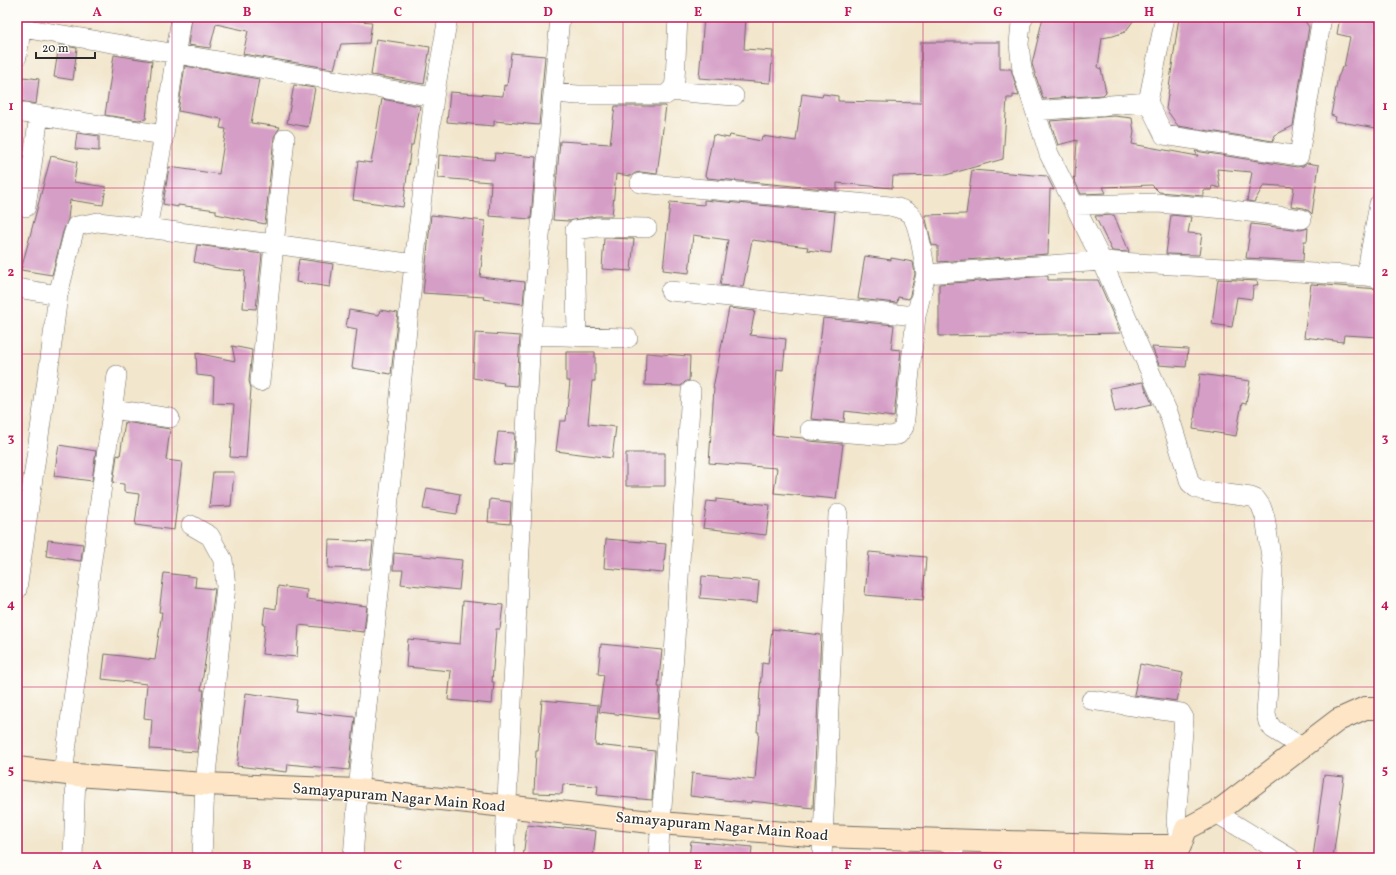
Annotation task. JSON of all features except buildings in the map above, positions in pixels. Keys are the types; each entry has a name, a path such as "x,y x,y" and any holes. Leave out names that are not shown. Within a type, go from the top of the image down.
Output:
{"street":[{"path":"147,228 164,135 180,17"},
{"path":"353,858 358,790 414,264 434,97 448,17"},
{"path":"504,858 531,334 560,17"},
{"path":"554,93 578,95 666,95 674,87 678,17"},
{"path":"1024,17 1021,23 1019,44 1022,70 1049,154 1102,261 1169,415 1190,483 1196,488 1204,491 1252,497 1256,499 1261,506 1265,518 1273,570 1270,661 1266,713 1268,722 1273,728 1303,748"},
{"path":"1165,17 1148,102 1164,135 1299,156 1322,17"},
{"path":"17,57 22,22 175,54 434,97"},
{"path":"671,91 734,96"},
{"path":"1036,111 1148,102"},
{"path":"17,112 164,135"},
{"path":"26,207 39,116"},
{"path":"260,382 285,138"},
{"path":"640,183 890,206 904,210 910,215 917,225 926,274 916,316 904,427 898,436 810,430"},
{"path":"1074,205 1158,203 1225,209 1302,219"},
{"path":"926,274 1102,261 1373,277 1379,204"},
{"path":"17,590 58,295 72,235 76,226 98,222 274,244 414,264"},
{"path":"577,336 575,230 597,227 647,228"},
{"path":"17,288 58,295"},
{"path":"670,291 916,316"},
{"path":"531,334 628,338"},
{"path":"73,858 69,774 117,375"},
{"path":"658,858 674,654 691,391"},
{"path":"113,410 170,418"},
{"path":"822,858 838,514"},
{"path":"190,526 210,536 223,560 226,586 205,784 202,858"},
{"path":"1091,700 1181,713 1184,718 1176,822 1180,846"},
{"path":"1180,846 1186,829 1216,813 1338,720 1365,708 1379,708"},
{"name":"Samayapuram Nagar Main Road","path":"17,768 69,774 205,784 358,790 660,823 823,836 954,849 1180,846"},
{"path":"1216,813 1290,858"}]}
